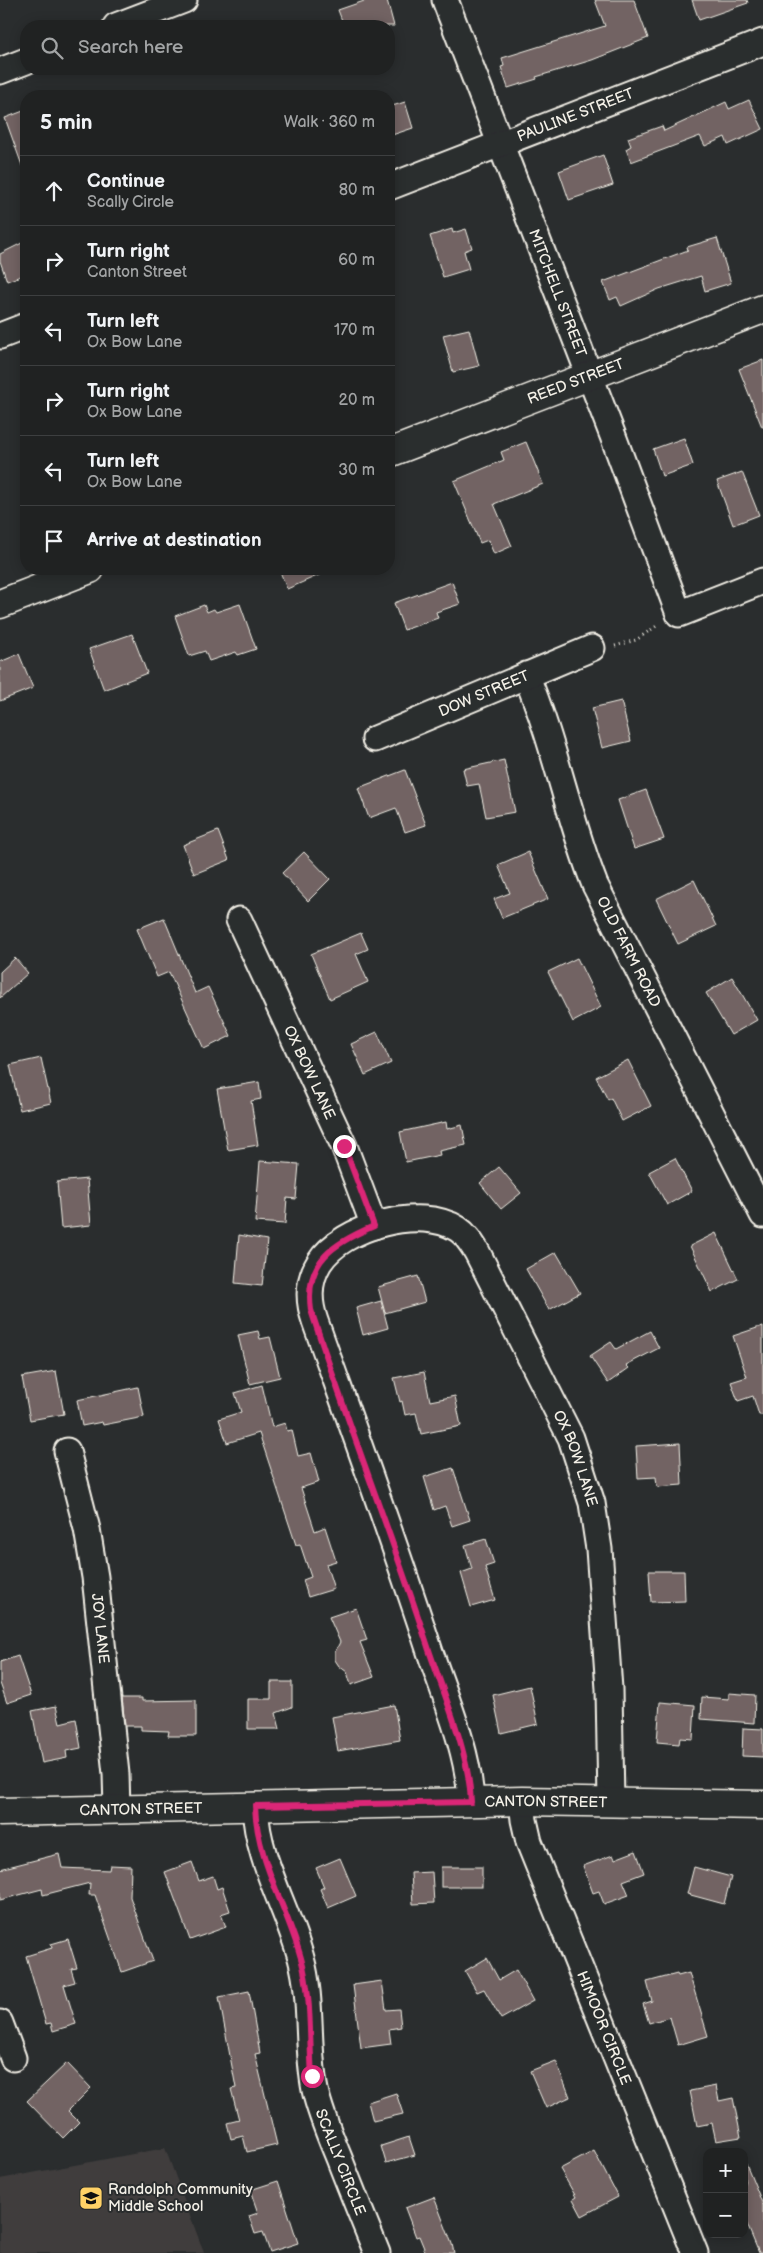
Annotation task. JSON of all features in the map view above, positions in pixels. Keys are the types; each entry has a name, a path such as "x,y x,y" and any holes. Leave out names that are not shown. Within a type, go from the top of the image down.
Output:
{"street":[{"path":"132,20 184,0"},
{"name":"MITCHELL STREET","path":"445,0 590,376 679,614"},
{"name":"PAULINE STREET","path":"395,185 763,42"},
{"path":"0,71 20,63"},
{"name":"REED STREET","path":"395,452 763,309"},
{"path":"0,336 20,328"},
{"path":"0,604 75,575"},
{"path":"679,614 763,581"},
{"name":"DOW STREET","path":"375,739 592,648"},
{"name":"OLD FARM ROAD","path":"526,675 537,701 582,848 596,885 763,1215"},
{"name":"OX BOW LANE","path":"239,920 344,1146 374,1226"},
{"name":"OX BOW LANE","path":"471,1802 467,1769 444,1694 395,1547 311,1310 310,1290 315,1270 320,1261 335,1246 374,1226 394,1220 416,1218 450,1225 466,1236 478,1252 571,1438 592,1504 599,1549 609,1689 610,1802"},
{"name":"JOY LANE","path":"68,1451 95,1577 115,1764 117,1809"},
{"name":"CANTON STREET","path":"0,1812 522,1801 763,1805"},
{"name":"HIMOOR CIRCLE","path":"522,1801 526,1830 534,1854 695,2253"},
{"name":"SCALLY CIRCLE","path":"255,1806 256,1826 262,1850 305,1972 310,2007 312,2076 318,2100 377,2253"},
{"path":"0,2023 12,2058"}],"path":[{"path":"592,648 615,646 636,640 666,620 679,614"}],"shaded area":[{"name":"Randolph Community Middle School","path":"165,2148 204,2253 0,2253 0,2179"}],"building":[{"path":"367,0 387,0 392,20 342,20 338,10"},
{"path":"595,0 634,0 648,38 592,60 536,77 537,79 508,88 501,67 504,66 502,58 605,26"},
{"path":"692,0 747,0 748,3 699,20"},
{"path":"749,100 763,129 728,145 725,137 705,146 700,136 631,162 626,149 631,146 628,138 662,126 664,131 726,102 729,109"},
{"path":"405,102 413,128 395,134 395,105"},
{"path":"20,112 20,160 5,118"},
{"path":"603,155 613,185 569,200 559,171"},
{"path":"452,229 453,233 466,229 472,248 464,251 469,269 443,277 430,236"},
{"path":"717,238 731,283 705,291 701,276 659,289 621,306 617,297 610,300 603,282 688,250 687,247"},
{"path":"20,244 20,276 7,281 0,261 0,254"},
{"path":"469,329 479,366 453,372 443,335"},
{"path":"763,360 763,427 762,427 739,369"},
{"path":"684,438 693,465 662,476 653,449"},
{"path":"526,442 543,484 494,504 512,546 494,554 488,540 480,543 454,481 504,460 501,452"},
{"path":"742,472 759,515 733,525 717,481"},
{"path":"281,575 319,575 287,589"},
{"path":"452,582 460,604 436,612 438,618 404,630 394,603"},
{"path":"240,604 256,649 238,655 236,652 209,661 205,651 189,656 175,616 204,605 207,612 214,609 216,612"},
{"path":"132,634 147,673 104,690 89,649"},
{"path":"19,654 33,688 0,701 0,662"},
{"path":"621,701 631,741 602,748 592,708"},
{"path":"504,760 515,812 486,817 479,784 467,786 463,769"},
{"path":"405,770 426,825 405,832 396,808 369,818 358,788"},
{"path":"646,790 664,839 634,849 618,800"},
{"path":"218,831 229,860 194,874 183,845"},
{"path":"304,852 330,879 308,901 282,873"},
{"path":"528,852 548,899 502,918 494,899 510,893 498,865"},
{"path":"694,880 716,926 678,944 656,899"},
{"path":"164,918 195,993 208,987 231,1036 204,1049 169,972 157,977 137,929"},
{"path":"361,933 368,949 356,954 368,982 330,999 311,954"},
{"path":"15,958 28,973 0,998 0,972"},
{"path":"577,958 601,1007 573,1022 548,972"},
{"path":"732,977 757,1020 731,1035 706,993"},
{"path":"377,1032 391,1063 365,1075 351,1044"},
{"path":"41,1058 51,1103 20,1110 10,1065"},
{"path":"628,1060 651,1106 622,1121 611,1098 608,1100 596,1077"},
{"path":"259,1082 261,1099 251,1101 258,1145 228,1150 217,1089"},
{"path":"446,1122 447,1129 462,1125 466,1145 439,1151 440,1155 406,1162 400,1132"},
{"path":"675,1158 692,1191 667,1205 649,1172"},
{"path":"260,1161 299,1164 296,1199 287,1198 285,1224 255,1222"},
{"path":"499,1167 521,1193 501,1209 480,1183"},
{"path":"87,1179 91,1225 61,1228 57,1182"},
{"path":"716,1233 738,1279 712,1292 690,1246"},
{"path":"239,1235 267,1240 262,1286 235,1283"},
{"path":"556,1252 580,1293 549,1310 526,1269"},
{"path":"418,1276 425,1302 385,1313 378,1287"},
{"path":"381,1301 388,1328 363,1335 356,1308"},
{"path":"763,1326 763,1415 759,1415 753,1396 738,1401 731,1382 747,1377 733,1336"},
{"path":"258,1331 260,1339 270,1337 280,1377 250,1384 238,1335"},
{"path":"650,1331 659,1348 626,1365 629,1368 608,1383 590,1356 611,1342 616,1349"},
{"path":"56,1371 64,1414 30,1420 22,1377"},
{"path":"424,1372 430,1401 455,1396 461,1426 421,1434 416,1413 405,1415 394,1378"},
{"path":"262,1385 272,1427 285,1423 287,1431 292,1430 298,1456 311,1453 319,1482 301,1488 315,1531 325,1527 336,1561 326,1564 334,1589 308,1597 303,1580 311,1577 300,1544 296,1545 259,1433 227,1443 219,1419 241,1412 235,1393"},
{"path":"138,1387 144,1417 103,1425 102,1422 82,1426 77,1400"},
{"path":"680,1443 682,1485 657,1487 656,1477 638,1478 636,1446"},
{"path":"453,1468 470,1520 452,1526 445,1506 434,1510 424,1477"},
{"path":"486,1539 494,1564 485,1567 495,1600 471,1607 461,1573 472,1569 465,1545"},
{"path":"649,1571 684,1571 685,1601 651,1602"},
{"path":"356,1608 367,1640 360,1642 374,1677 351,1685 347,1672 335,1660 335,1652 340,1642 329,1617"},
{"path":"18,1656 31,1695 7,1703 0,1683 0,1662"},
{"path":"271,1682 292,1682 292,1707 276,1713 280,1729 248,1729 248,1699 271,1699"},
{"path":"530,1686 538,1724 501,1733 493,1695"},
{"path":"729,1693 755,1695 754,1723 701,1719 702,1697 729,1699"},
{"path":"122,1698 142,1698 142,1701 196,1700 196,1736 168,1736 169,1731 141,1730 141,1726 125,1726"},
{"path":"660,1702 695,1705 693,1739 680,1738 679,1744 657,1742"},
{"path":"394,1705 400,1740 338,1751 332,1717"},
{"path":"56,1706 60,1723 76,1719 81,1748 66,1751 67,1758 42,1763 32,1711"},
{"path":"743,1728 763,1729 763,1757 742,1756"},
{"path":"636,1851 644,1873 623,1881 629,1895 604,1904 599,1891 593,1893 583,1866 613,1855 615,1859"},
{"path":"59,1854 62,1868 109,1870 110,1865 131,1866 130,1897 153,1961 122,1972 95,1895 89,1895 90,1883 43,1895 42,1889 0,1900 0,1869"},
{"path":"340,1858 356,1896 328,1908 320,1889 324,1887 316,1868"},
{"path":"192,1862 199,1881 213,1876 217,1889 222,1887 230,1911 221,1914 226,1927 190,1940 165,1872"},
{"path":"441,1867 482,1867 482,1887 441,1887"},
{"path":"694,1867 731,1877 724,1904 687,1894"},
{"path":"432,1872 434,1903 413,1904 411,1873"},
{"path":"68,1939 77,1968 71,1969 75,1982 64,1985 76,2024 53,2031 51,2023 46,2024 26,1956 52,1948 51,1944"},
{"path":"487,1958 499,1980 516,1970 533,2001 501,2019 484,1989 477,1992 465,1971"},
{"path":"689,1973 708,2036 678,2045 670,2017 649,2023 643,2004 652,2001 647,1982 677,1974 678,1976"},
{"path":"382,1981 386,2010 399,2009 401,2027 389,2029 391,2044 361,2048 353,1985"},
{"path":"249,1991 260,2053 255,2054 277,2145 247,2152 243,2136 231,2139 227,2123 239,2120 231,2089 236,2088 219,1997"},
{"path":"556,2061 570,2097 546,2108 530,2071"},
{"path":"67,2063 91,2088 68,2111 79,2122 63,2138 27,2101"},
{"path":"716,2086 719,2101 733,2098 741,2137 716,2141 712,2123 697,2126 690,2091"},
{"path":"396,2093 403,2114 373,2121 368,2102"},
{"path":"409,2137 415,2155 386,2163 381,2146"},
{"path":"594,2151 618,2197 582,2216 573,2199 576,2197 560,2169"},
{"path":"748,2168 763,2205 763,2253 759,2253 748,2227"},
{"path":"278,2181 298,2243 270,2252 263,2232 255,2234 249,2216 258,2213 250,2190"},
{"path":"434,2197 454,2253 426,2253 419,2236 416,2237 405,2208"}],"place":[{"name":"Randolph Community Middle School","path":"91,2198"}],"route":[{"path":"312,2076 310,2007 305,1972 301,1955 258,1838 255,1806 471,1802 470,1780 444,1694 395,1547 311,1310 310,1290 315,1270 320,1261 335,1246 374,1226 344,1146"}]}
